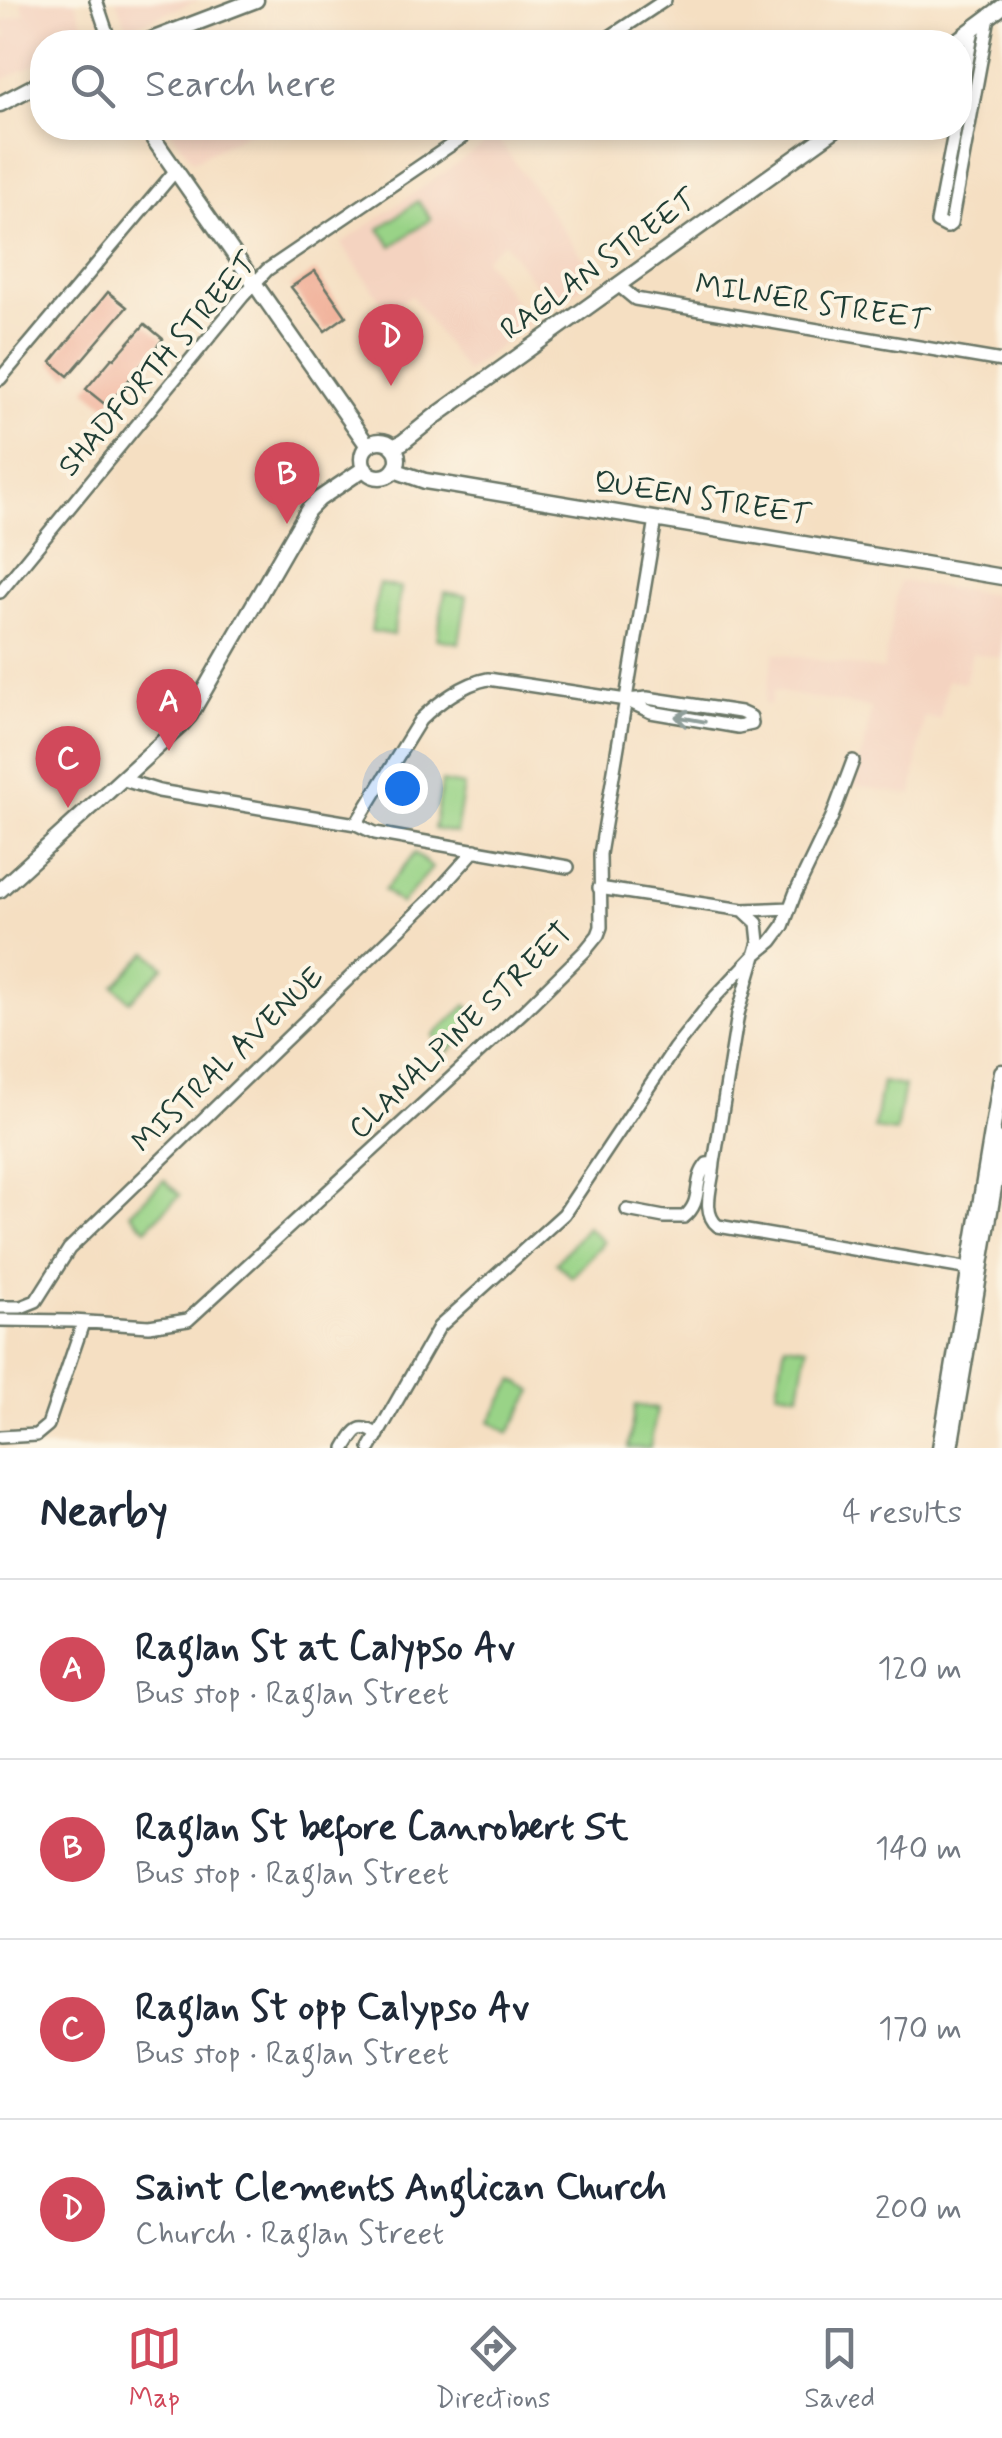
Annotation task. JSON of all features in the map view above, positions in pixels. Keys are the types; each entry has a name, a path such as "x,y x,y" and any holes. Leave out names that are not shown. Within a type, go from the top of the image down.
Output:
{"street":[{"path":"96,0 106,30"},
{"path":"177,30 256,0"},
{"path":"620,30 665,0"},
{"path":"972,35 973,29 996,12"},
{"path":"972,98 996,12"},
{"path":"0,104 30,88"},
{"path":"155,140 368,446"},
{"name":"SHADFORTH STREET","path":"0,592 255,282 282,259 458,140"},
{"name":"RAGLAN STREET","path":"393,447 820,140"},
{"path":"956,140 957,152 948,227 937,222 957,152 960,140"},
{"path":"0,379 176,170"},
{"name":"MILNER STREET","path":"618,285 635,299 1002,361"},
{"path":"383,442 393,447 398,461 390,474 379,477 368,472 363,455 368,446 383,442"},
{"path":"0,890 190,714 308,510 365,468"},
{"name":"QUEEN STREET","path":"394,470 425,481 1002,577"},
{"name":"CLANALPINE STREET","path":"0,1320 149,1326 188,1320 586,951 601,927 600,854 656,519"},
{"path":"356,824 420,720 474,682 495,679 626,700 648,698 740,712 751,717 752,724 738,727 651,712 626,700"},
{"path":"370,1448 440,1326 564,1214 674,1049 716,996 783,926 853,761"},
{"path":"121,779 158,791 356,824 375,833 568,867"},
{"name":"MISTRAL AVENUE","path":"0,1307 21,1307 36,1301 68,1249 430,900 475,850"},
{"path":"600,888 743,910 790,908"},
{"path":"743,910 751,915 759,931 738,1014 714,1162 708,1209 713,1222 718,1226 970,1270"},
{"path":"940,1448 1002,1072"},
{"path":"950,1448 1002,1140"},
{"path":"627,1210 684,1217 696,1204 700,1172 706,1164 714,1162"},
{"path":"0,1437 36,1436 48,1426 83,1323"},
{"path":"345,1448 362,1428 378,1435"}],"shaded area":[{"path":"75,0 86,30 30,30 30,67 0,81 0,40 8,36 0,22 25,14 21,2"},
{"path":"116,0 199,0 128,28"},
{"path":"178,140 234,140 193,161"},
{"path":"490,140 499,140 596,276 552,308 504,242 484,258 530,323 466,372 411,295 388,311 341,244"},
{"path":"899,581 1002,596 1002,658 972,653 965,683 947,680 940,719 924,717 912,795 849,785 864,748 871,708 773,691 770,705 764,704 774,653 883,670"}],"green space":[{"path":"418,201 431,219 392,246 379,229"},
{"path":"379,584 401,588 393,635 371,631"},
{"path":"445,592 467,596 459,643 437,639"},
{"path":"442,782 464,786 456,833 434,829"},
{"path":"415,853 432,868 401,904 384,890"},
{"path":"148,952 164,967 130,1001 114,986"},
{"path":"467,1005 482,1021 448,1052 433,1036"},
{"path":"882,1082 904,1086 896,1132 874,1129"},
{"path":"164,1180 180,1195 146,1229 130,1213"},
{"path":"587,1227 604,1242 572,1277 556,1263"},
{"path":"785,1344 807,1347 799,1394 777,1391"},
{"path":"514,1380 533,1391 509,1433 490,1421"},
{"path":"635,1405 657,1409 650,1448 628,1448"}],"building":[{"path":"315,271 346,316 325,331 291,287"},
{"path":"108,292 127,307 68,376 51,362"},
{"path":"145,324 163,339 107,406 86,389"}],"place":[{"name":"Saint Clements Anglican Church","path":"391,386"},
{"name":"Raglan St before Canrobert St","path":"287,524"},
{"name":"Raglan St at Calypso Av","path":"169,751"},
{"name":"Raglan St opp Calypso Av","path":"68,808"}]}
